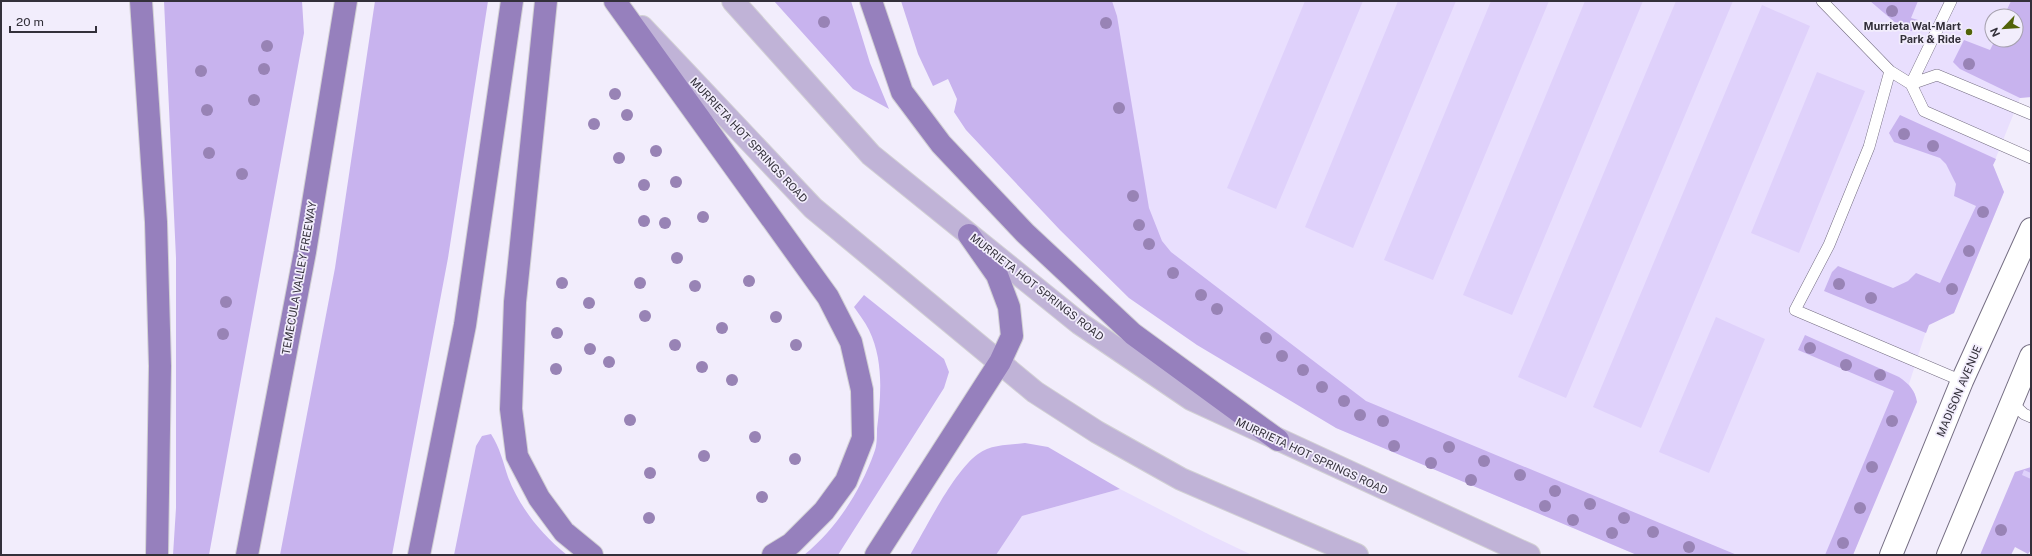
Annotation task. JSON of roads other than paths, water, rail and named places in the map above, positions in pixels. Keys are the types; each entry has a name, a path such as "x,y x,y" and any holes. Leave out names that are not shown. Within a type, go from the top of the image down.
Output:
{"highway":[{"path":"141,1 156,222 160,366 157,555"},
{"name":"TEMECULA VALLEY FREEWAY","path":"247,555 305,252 346,1"},
{"path":"419,555 465,325 512,1"},
{"path":"546,1 515,302 511,409 517,456 539,498 564,532 592,555"},
{"path":"616,1 828,297 851,342 862,390 863,438 846,481 824,511 791,544 773,555"},
{"path":"871,1 902,92 941,144 1024,233 1133,334 1278,440"},
{"path":"876,555 1000,362 1012,336 1009,307 997,274 969,235"}],"main road":[{"name":"MURRIETA HOT SPRINGS ROAD","path":"616,1 813,208 1035,392 1097,432 1181,479 1357,555"},
{"name":"MURRIETA HOT SPRINGS ROAD","path":"733,1 871,155 1079,324 1191,399 1529,555"}],"street":[{"name":"MADISON AVENUE","path":"1891,555 1962,381 2031,230"},
{"path":"1948,555 2031,356"}],"lane":[{"path":"1822,1 1890,71 1911,84 1924,111 2031,158"},
{"path":"1911,84 1951,1"},
{"path":"1890,71 1869,147 1829,245 1794,310 1962,381"},
{"path":"1911,84 1937,75 2031,114"},
{"path":"2012,403 2024,414 2031,417"}],"place":[{"name":"Murrieta Wal-Mart Park & Ride","path":"1969,32"}]}
